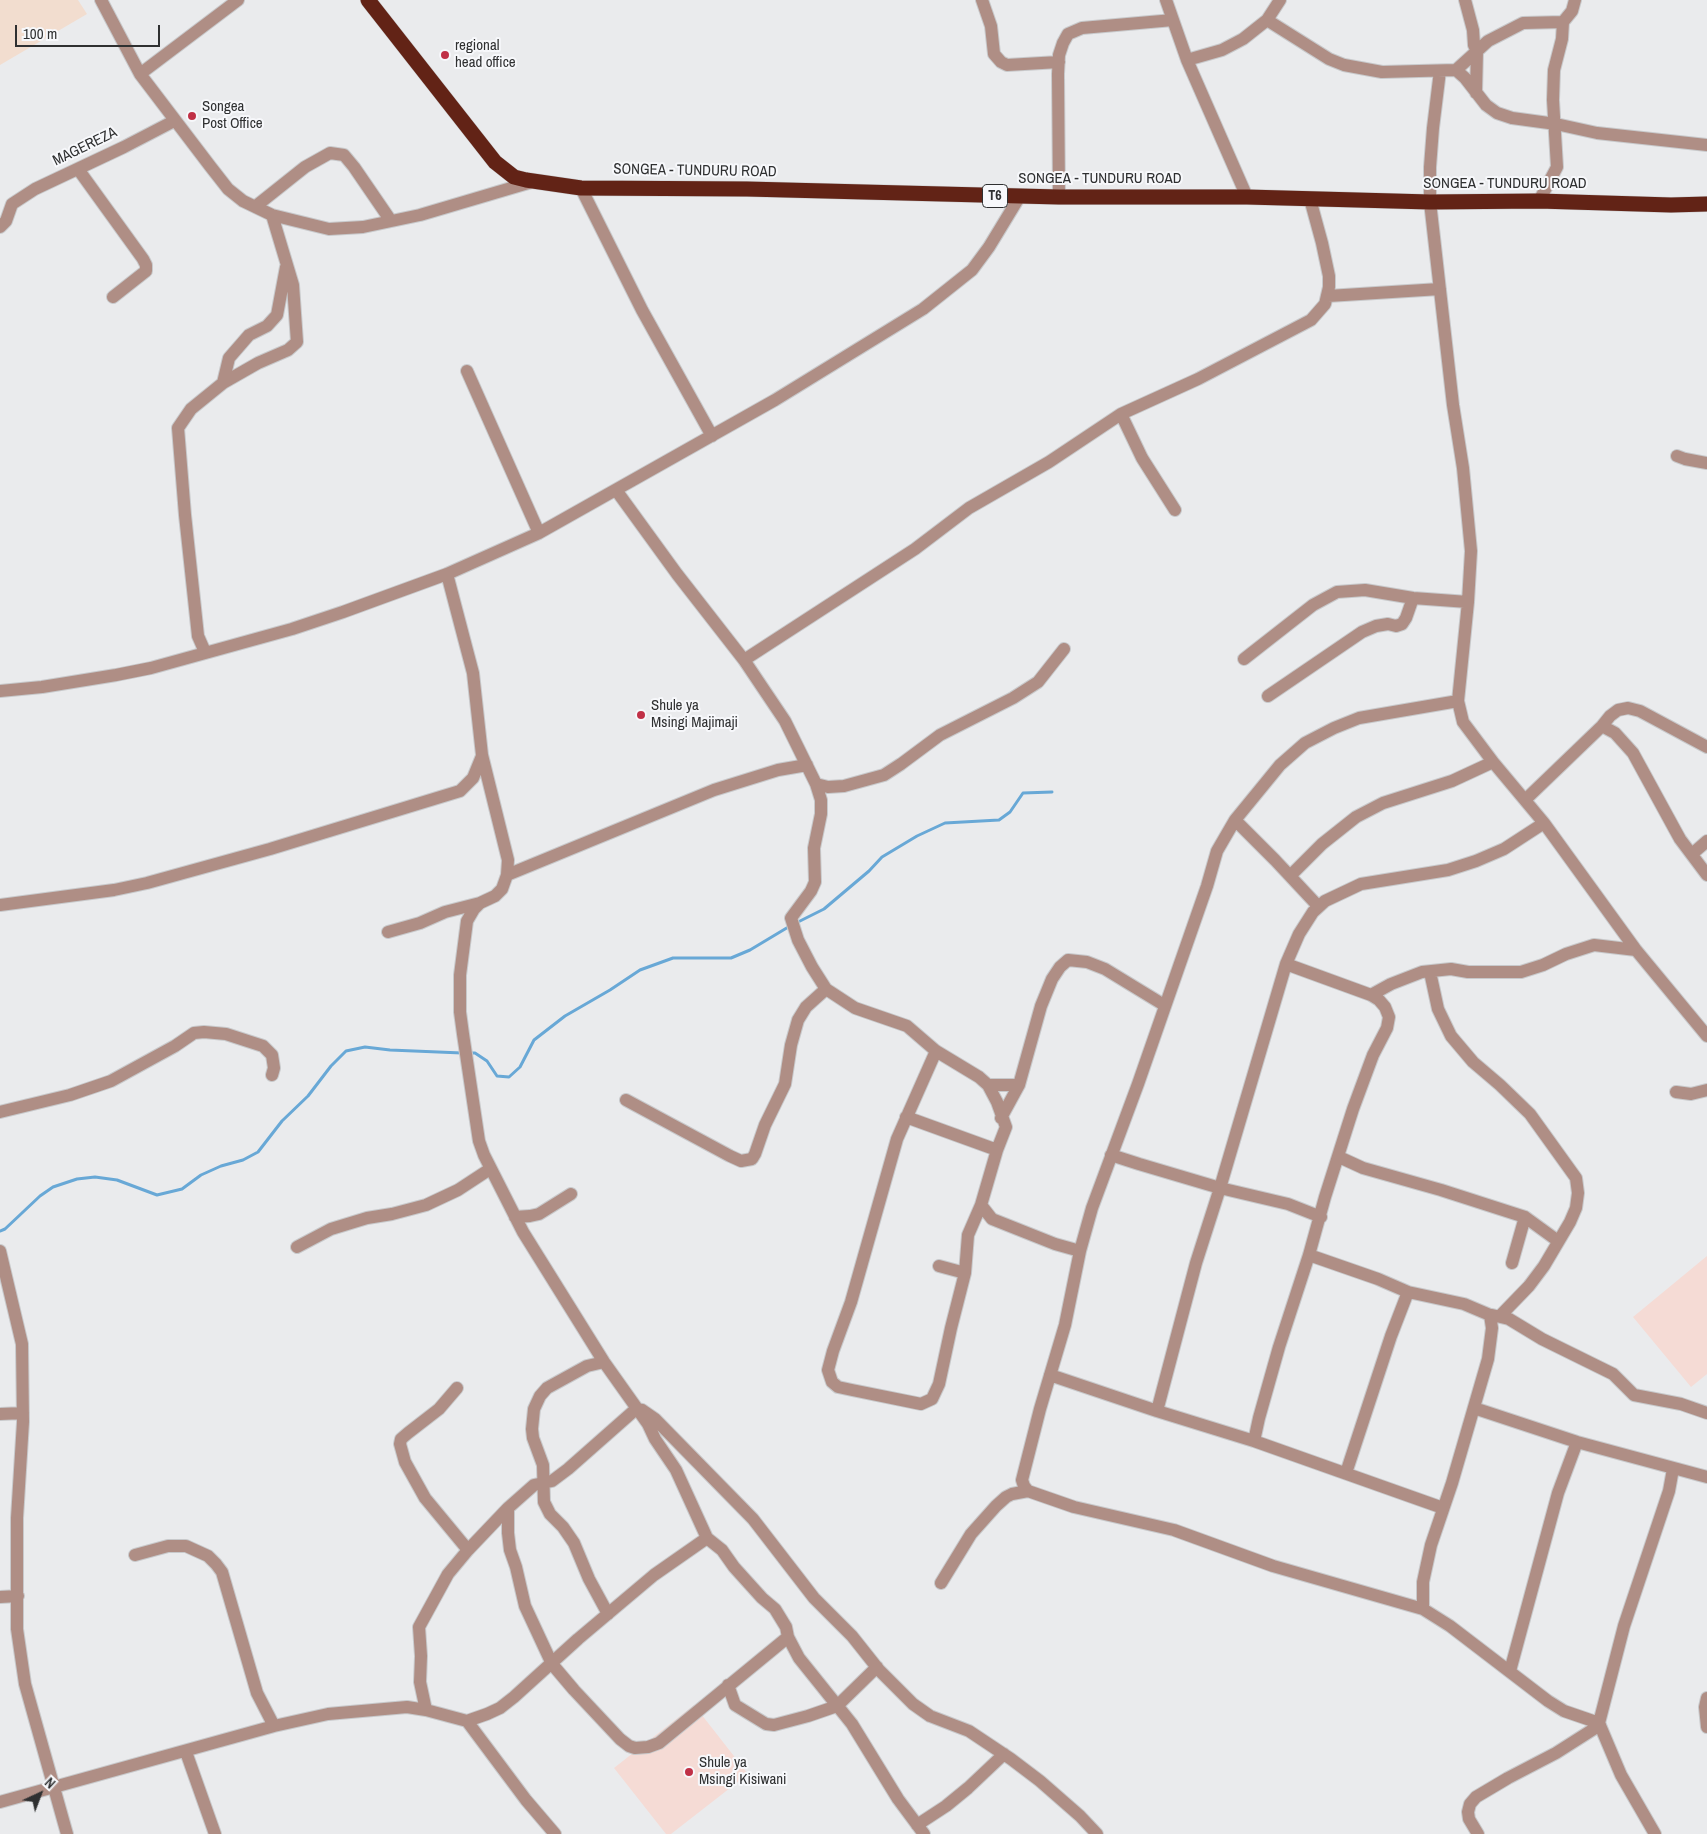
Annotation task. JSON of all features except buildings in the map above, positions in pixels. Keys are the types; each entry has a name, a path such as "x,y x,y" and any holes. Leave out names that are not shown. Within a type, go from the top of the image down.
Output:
{"highway":[{"name":"SONGEA - TUNDURU ROAD","path":"368,0 494,162 514,177 580,188 746,189 1059,197 1247,197 1430,202 1539,201 1671,205 1707,204"}],"street":[{"path":"101,0 140,74 174,121 228,189 243,201 272,215 329,228 363,227 420,215 535,181"},
{"path":"140,74 238,0"},
{"path":"982,0 991,26 994,54 1001,62 1007,65 1059,62"},
{"path":"1166,0 1187,60 1247,197"},
{"path":"1187,60 1222,50 1243,39 1267,20 1280,0"},
{"path":"1465,0 1473,30 1474,45 1477,51 1476,93"},
{"path":"1539,201 1557,167 1556,124 1553,100 1554,70 1562,39 1563,22 1572,11 1575,0"},
{"path":"1059,197 1059,62 1063,43 1068,34 1082,28 1173,20"},
{"path":"1267,20 1329,59 1344,65 1378,71 1456,70 1488,41 1523,23 1563,22"},
{"path":"1456,70 1465,78 1486,105 1497,113 1512,118 1556,124 1597,133 1707,145"},
{"path":"1440,71 1431,148 1430,202 1471,551 1458,701 1463,722 1492,762 1544,823 1636,950 1707,1036"},
{"name":"MAGEREZA","path":"0,227 6,221 12,204 35,189 78,170 174,121"},
{"path":"256,206 305,167 330,153 344,155 391,221"},
{"path":"78,170 146,265 146,271 113,297"},
{"path":"580,188 642,310 712,436"},
{"path":"0,690 42,687 152,668 301,626 447,574 539,533 775,400 923,309 972,270 990,247 1020,196"},
{"path":"744,660 914,549 968,508 1049,462 1121,414 1198,379 1311,320 1322,309 1328,296 1329,276 1310,199"},
{"path":"205,652 198,636 178,428 191,409 223,383 258,363 288,350 297,342 293,285 272,215"},
{"path":"223,383 229,358 249,335 267,326 277,315 287,264"},
{"path":"1328,296 1440,289"},
{"path":"467,371 539,533"},
{"path":"1121,414 1142,458 1175,510"},
{"path":"1677,456 1707,463"},
{"path":"616,490 677,574 744,660 786,721 816,784 821,800 821,814 814,848 815,882 811,891 792,914 792,924 804,954 826,988 855,1008 907,1026 936,1051 979,1077 988,1085 997,1102 1001,1118 1006,1127 997,1150 981,1206 968,1235 965,1273 939,1384 935,1394 928,1403 921,1404 838,1386 832,1382 828,1370 851,1302 890,1164 906,1117 936,1051"},
{"path":"388,932 420,923 445,912 480,903 495,896 502,888 506,875 508,860 482,755 473,673 447,574"},
{"path":"1244,658 1313,605 1337,592 1365,590 1413,598 1468,602"},
{"path":"1268,696 1362,632 1376,626 1388,624 1396,626 1402,624 1413,598"},
{"path":"816,784 828,787 844,786 884,775 940,735 1013,698 1038,682 1064,650"},
{"path":"1028,1492 1022,1480 1065,1325 1080,1251 1092,1208 1138,1084 1164,1004 1198,912 1217,851 1234,820 1280,765 1305,743 1359,718 1378,713 1458,701"},
{"path":"1525,800 1618,710 1628,708 1640,710 1707,746"},
{"path":"1602,726 1615,733 1633,753 1664,811 1707,875"},
{"path":"0,904 114,890 147,883 270,849 460,791 473,778 482,755"},
{"path":"1290,876 1322,844 1356,816 1382,803 1452,781 1492,762"},
{"path":"506,875 714,790 778,770 807,765"},
{"path":"1234,820 1318,906"},
{"path":"1157,1411 1196,1263 1286,964 1300,934 1318,906 1325,900 1361,884 1448,870 1476,860 1504,849 1544,823"},
{"path":"1692,854 1707,840"},
{"path":"480,903 466,921 460,975 460,1012 479,1141 490,1169 523,1232 604,1362 676,1470 707,1538 722,1550 734,1567 775,1610 786,1627 788,1637 799,1658 852,1724 919,1831 1004,1754"},
{"path":"1371,995 1406,977 1430,972 1451,969 1468,972 1521,972 1594,945 1636,950"},
{"path":"1001,1118 1019,1085 1052,979 1060,967 1068,960 1087,962 1105,969 1164,1004"},
{"path":"1254,1441 1258,1418 1278,1348 1321,1217 1325,1197 1364,1076 1387,1028 1389,1018 1385,1007 1371,995 1286,964"},
{"path":"1423,1610 1424,1582 1431,1545 1474,1408 1491,1344 1495,1316 1529,1286 1544,1266 1570,1222 1576,1208 1578,1193 1576,1178 1530,1114 1500,1084 1473,1062 1452,1036 1438,1009 1430,972"},
{"path":"626,1100 730,1156 741,1160 752,1159 765,1125 785,1084 791,1045 801,1013 826,988"},
{"path":"0,1112 70,1095 111,1081 175,1046 194,1033 226,1034 263,1046 272,1055 274,1068 272,1075"},
{"path":"988,1085 1019,1085"},
{"path":"1676,1092 1691,1094 1707,1090"},
{"path":"906,1117 997,1150"},
{"path":"1111,1155 1220,1188 1288,1204 1321,1217"},
{"path":"1339,1157 1363,1168 1449,1192 1525,1217 1558,1242"},
{"path":"297,1247 331,1229 367,1218 426,1205 458,1190 490,1169"},
{"path":"515,1217 539,1214 571,1194"},
{"path":"981,1206 992,1219 1055,1244 1080,1251"},
{"path":"1512,1263 1525,1217"},
{"path":"968,1235 992,1219"},
{"path":"0,1252 22,1344 23,1413 17,1518 17,1629 25,1684 67,1834"},
{"path":"1309,1255 1378,1279 1408,1292 1464,1304 1495,1316 1509,1319 1542,1339 1613,1374 1634,1395 1681,1404 1707,1413"},
{"path":"939,1266 965,1273"},
{"path":"1346,1473 1391,1336 1408,1292"},
{"path":"604,1362 587,1366 547,1388 540,1396 534,1409 532,1429 533,1438 543,1465 544,1502 550,1514 564,1527 574,1544 608,1614"},
{"path":"1050,1375 1254,1441 1443,1508"},
{"path":"458,1388 439,1409 401,1439 400,1444 405,1462 425,1498 468,1550"},
{"path":"1474,1408 1576,1442 1707,1477"},
{"path":"426,1710 420,1682 419,1627 448,1574 508,1508 534,1485 552,1481 583,1457 636,1409"},
{"path":"636,1409 642,1410 655,1418 753,1519 814,1598 852,1636 877,1668 913,1704 930,1716 969,1731 1004,1754 1040,1781 1080,1816 1096,1834"},
{"path":"0,1414 23,1413"},
{"path":"1510,1671 1558,1493 1576,1442"},
{"path":"1655,1834 1621,1775 1599,1724 1624,1626 1669,1491 1673,1469"},
{"path":"941,1583 971,1534 990,1512 1006,1497 1012,1494 1028,1492 1074,1507 1174,1530 1273,1566 1423,1610 1450,1626 1548,1701 1564,1711 1599,1724"},
{"path":"508,1508 510,1550 525,1606 552,1664 620,1739 635,1748 648,1747 659,1743 788,1637"},
{"path":"0,1802 186,1752 274,1726 328,1714 407,1708 426,1710 467,1721 487,1714 500,1708 654,1575 707,1538"},
{"path":"135,1555 168,1546 186,1546 208,1556 216,1564 222,1572 257,1694 274,1726"},
{"path":"0,1597 18,1596"},
{"path":"728,1685 735,1705 766,1724 774,1725 836,1706 877,1668"},
{"path":"1707,1698 1705,1707 1707,1728"},
{"path":"467,1721 526,1800 555,1834"},
{"path":"1478,1834 1468,1819 1470,1804 1476,1798 1508,1778 1556,1753 1599,1724"},
{"path":"186,1752 215,1834"}],"shaded area":[{"path":"0,0 78,0 87,14 0,65"},
{"path":"1707,1256 1707,1374 1691,1387 1633,1317"},
{"path":"694,1705 748,1774 671,1834 666,1834 614,1768"}],"waterway":[{"path":"796,923 824,909 869,871 882,857 917,836 945,823 999,820 1010,812 1023,793 1052,792"},
{"path":"469,1053 475,1053 487,1061 497,1076 509,1077 520,1067 534,1040 565,1016 640,970 673,958 731,958 750,950 790,926"},
{"path":"0,1231 5,1229 40,1196 53,1187 77,1179 95,1177 117,1180 157,1195 182,1189 201,1175 221,1166 243,1160 258,1152 282,1121 308,1096 331,1066 346,1051 365,1047 462,1053"}],"place":[{"name":"regional head office","path":"445,55"},
{"name":"Songea Post Office","path":"192,116"},
{"name":"Shule ya Msingi Majimaji","path":"641,715"},
{"name":"Shule ya Msingi Kisiwani","path":"689,1772"}]}
